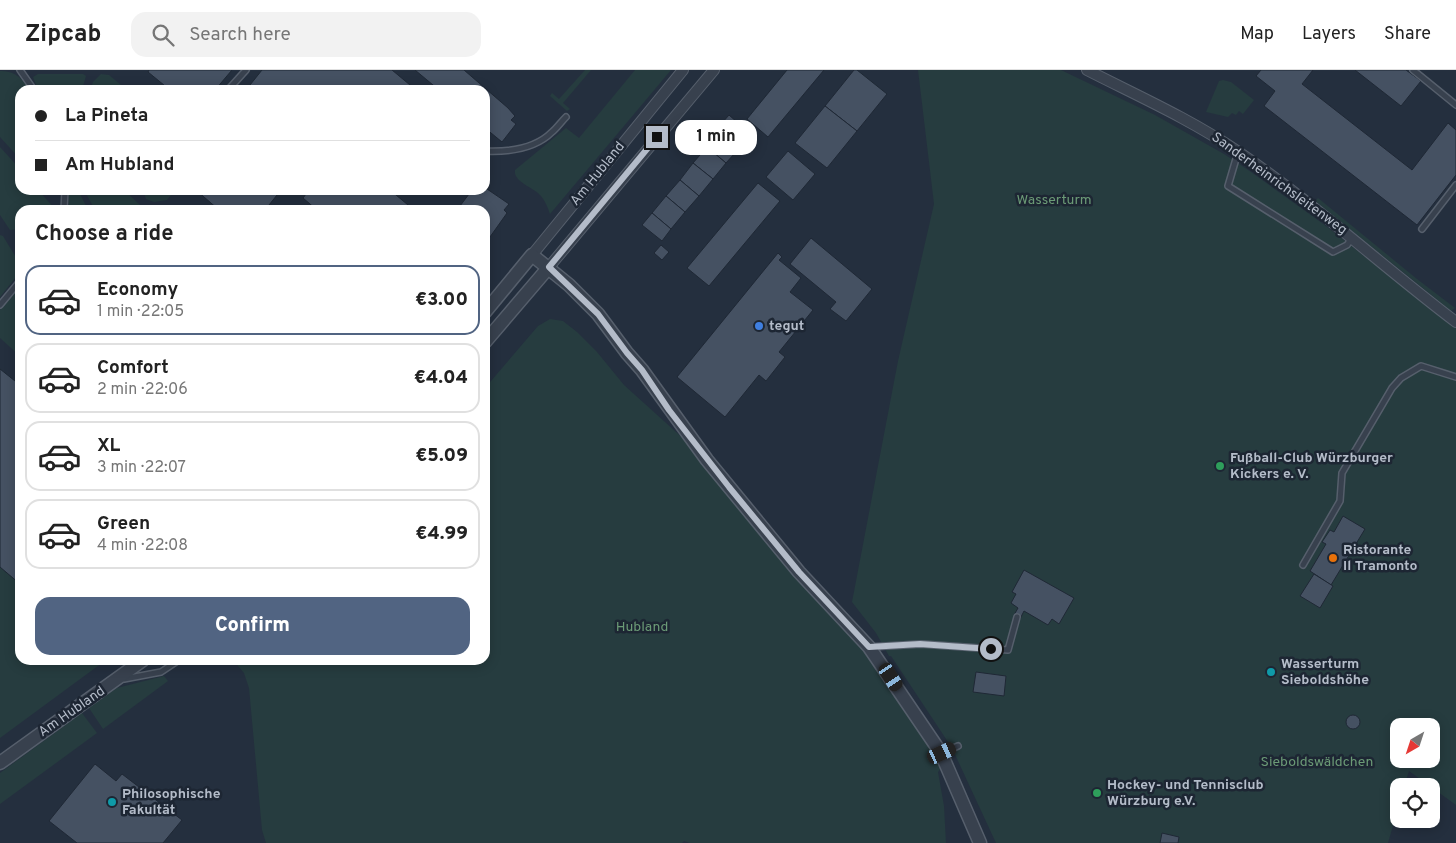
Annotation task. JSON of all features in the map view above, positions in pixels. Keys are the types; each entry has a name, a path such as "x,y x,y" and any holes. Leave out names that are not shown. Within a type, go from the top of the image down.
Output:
{"street":[{"name":"Am Hubland","path":"490,306 683,70"},
{"name":"Am Hubland","path":"490,336 714,70"},
{"name":"Sanderheinrichsleitenweg","path":"1087,70 1185,119 1238,152 1352,237 1456,322"},
{"path":"532,255 549,267 598,314 642,370 669,410 719,475 799,572 869,647 942,753 980,843"},
{"name":"Am Hubland","path":"0,763 136,665"}],"lane":[{"path":"20,70 30,85"},
{"path":"232,85 246,70"},
{"path":"1412,70 1456,105"},
{"path":"490,151 502,152 527,147 551,134 566,118"},
{"path":"1238,152 1228,186 1333,252 1347,245 1352,237"},
{"path":"1422,229 1456,185"},
{"path":"0,305 15,287"},
{"path":"1303,565 1340,501 1342,473 1392,388 1401,378 1421,366 1456,377"},
{"path":"869,647 920,644 1008,650 1017,617"},
{"path":"116,680 161,672 172,665"},
{"path":"942,753 958,746"}],"green space":[{"path":"585,70 591,70 563,103 570,109 567,111 550,96 552,93 559,99"},
{"path":"635,70 671,70 550,214 542,197 517,178 515,170 566,128 579,138"},
{"path":"918,70 1061,70 1155,115 1224,154 1251,172 1322,223 1456,328 1456,805 1440,793 1440,778 1419,778 1409,771 1407,778 1390,778 1390,828 1392,828 1388,843 996,843 952,748 891,656 889,656 876,633 852,602 898,361 934,204"},
{"path":"0,71 5,71 18,76 26,85 15,85 15,154 0,137"},
{"path":"38,74 83,74 86,76 83,85 36,85 33,77"},
{"path":"101,74 109,75 121,85 92,85"},
{"path":"1219,81 1231,82 1254,100 1243,114 1239,111 1236,115 1232,113 1228,117 1206,112"},
{"path":"0,147 15,164 15,195 42,195 52,205 15,205 15,230 10,230 0,215"},
{"path":"68,195 80,195 86,205 69,205"},
{"path":"87,195 129,195 140,205 92,205"},
{"path":"145,195 171,195 167,200 154,202 146,199"},
{"path":"1318,198 1455,308 1451,311 1315,201"},
{"path":"0,235 3,236 15,256 15,278 0,297"},
{"path":"15,291 15,352 0,338 0,310"},
{"name":"Hubland","path":"550,319 563,321 577,332 597,352 624,385 707,460 838,613 946,762 938,772 944,806 946,843 690,843 684,841 682,843 266,843 262,830 249,688 244,673 237,665 490,665 490,382 538,326"},
{"path":"0,567 15,580 15,665 99,665 0,738"},
{"path":"164,676 168,681 103,729 89,708 117,688"},
{"path":"82,713 97,733 0,804 0,773"}],"building":[{"path":"149,70 232,70 219,85 164,85 148,72"},
{"path":"262,70 392,70 410,85 250,85"},
{"path":"415,70 464,70 481,85 433,85"},
{"path":"787,70 824,70 768,137 747,119"},
{"path":"854,70 857,70 887,94 857,131 825,106"},
{"path":"1261,70 1313,70 1302,84 1412,170 1448,123 1456,130 1456,175 1417,225 1264,106 1275,91 1256,76"},
{"path":"1355,70 1406,70 1421,81 1401,106"},
{"path":"490,92 515,116 511,120 516,124 502,142 490,132"},
{"path":"825,106 857,131 827,168 795,143"},
{"path":"729,115 747,131 733,148 714,132"},
{"path":"715,137 735,153 726,163 707,147"},
{"path":"707,147 726,163 713,179 693,163"},
{"path":"788,151 815,174 793,200 766,177"},
{"path":"693,163 713,179 699,196 680,180"},
{"path":"680,180 699,196 685,212 666,196"},
{"path":"758,183 780,201 709,286 687,268"},
{"path":"490,191 509,204 504,210 507,213 490,237 490,205 461,205 468,195 490,195"},
{"path":"202,195 277,195 269,205 213,205"},
{"path":"305,195 396,195 408,205 311,205 303,198"},
{"path":"666,196 685,212 671,229 652,213"},
{"path":"652,213 671,229 662,241 642,225"},
{"path":"811,238 872,289 846,321 830,309 836,302 790,264"},
{"path":"661,245 669,252 662,260 654,253"},
{"name":"tegut","path":"778,253 782,257 779,260 801,278 790,292 813,310 779,352 785,357 766,381 759,375 725,417 677,377"},
{"path":"0,369 15,381 15,580 0,567"},
{"name":"Ristorante Il Tramonto","path":"1343,516 1365,529 1331,585 1310,571 1326,544 1322,542 1330,530 1334,532"},
{"path":"1024,570 1074,598 1059,624 1052,619 1048,625 1024,611 1020,619 1014,615 1018,608 1011,603 1016,594 1012,592"},
{"path":"1314,574 1333,586 1320,608 1300,596"},
{"path":"976,672 1006,676 1004,696 973,692"},
{"path":"1353,715 1358,717 1360,722 1358,727 1353,729 1348,727 1346,722 1348,717"},
{"name":"Philosophische Fakultät","path":"95,764 116,781 122,774 182,820 163,843 77,843 49,821"},
{"path":"1162,833 1179,837 1178,843 1160,843"}],"place":[{"name":"tegut","path":"759,326"},
{"name":"Fußball-Club Würzburger Kickers e. V.","path":"1220,466"},
{"name":"Ristorante Il Tramonto","path":"1333,558"},
{"name":"Wasserturm Sieboldshöhe","path":"1271,672"},
{"name":"Hockey- und Tennisclub Würzburg e.V.","path":"1097,793"},
{"name":"Philosophische Fakultät","path":"112,802"}],"route":[{"path":"657,137 549,267 569,284 598,314 642,370 669,410 707,460 799,572 869,647 920,644 991,649"}],"park label":[{"name":"Wasserturm","path":"1054,200"},
{"name":"Sieboldswäldchen","path":"1317,762"}]}
